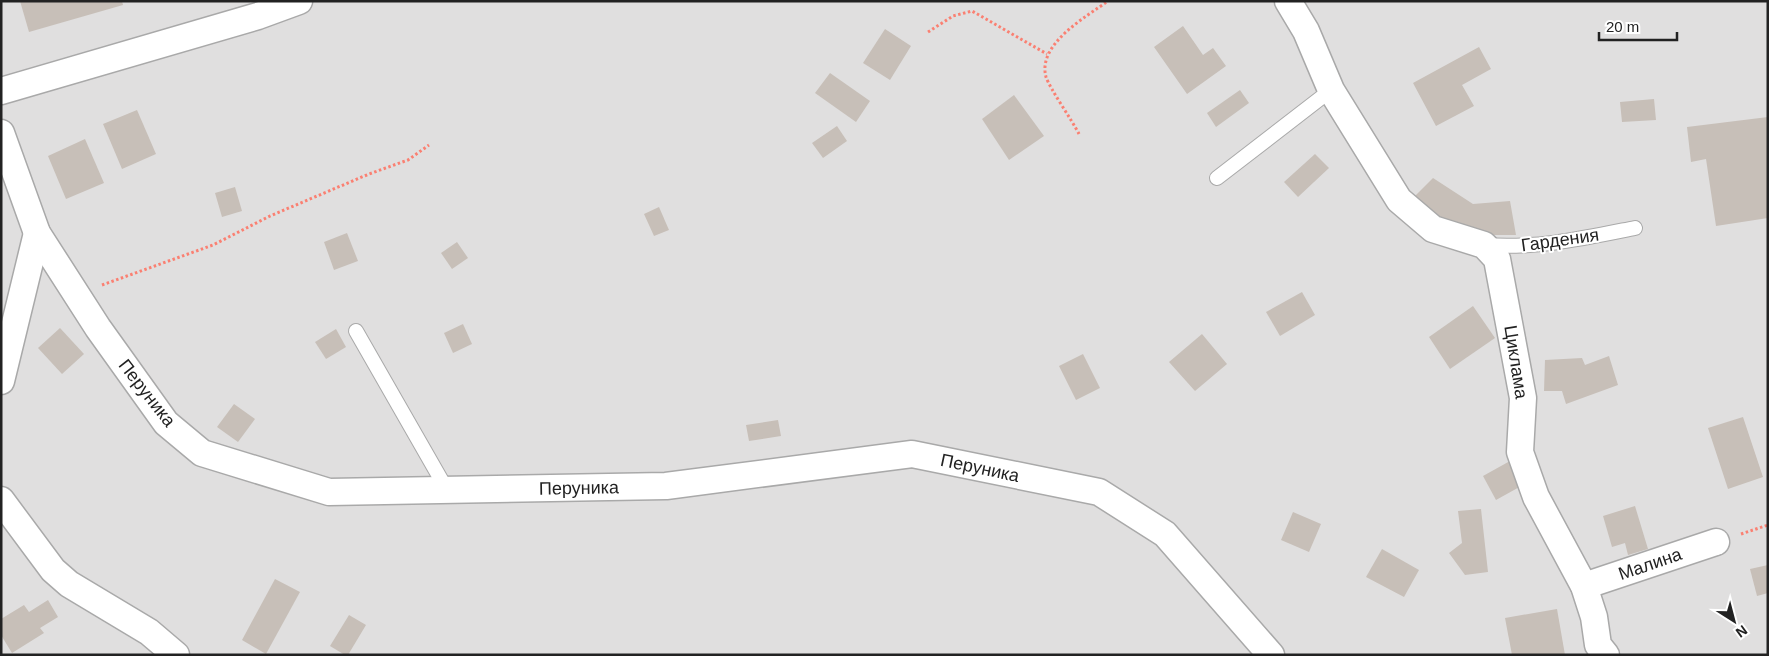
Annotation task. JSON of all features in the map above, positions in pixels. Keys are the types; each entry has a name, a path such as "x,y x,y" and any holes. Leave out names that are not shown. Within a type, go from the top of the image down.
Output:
{"street":[{"path":"1,91 258,16 299,1"},
{"path":"1288,1 1306,31 1331,90 1399,200 1433,229 1484,245"},
{"name":"Перуника","path":"1,133 37,233 76,295 166,423 202,453 329,492 666,486 912,454 1099,492 1165,534 1271,655"},
{"path":"1,381 37,233"},
{"name":"Циклама","path":"1484,245 1497,260 1524,398 1520,452 1536,497 1584,586 1594,617 1598,645 1606,655"},
{"path":"1,500 53,570 69,584 149,632 176,655"},
{"name":"Малина","path":"1584,586 1716,542"}],"lane":[{"path":"1217,178 1331,90"},
{"name":"Гардения","path":"1484,245 1515,248 1553,244 1635,228"},
{"path":"356,331 447,490"}],"path":[{"path":"1079,134 1046,76 1047,54 1068,28 1108,1"},
{"path":"928,32 953,16 972,12 1047,54"},
{"path":"76,295 213,245 270,216 369,174 408,160 429,145"}],"shaded area":[{"path":"1,1 1768,1 1768,655 1,655"}],"building":[{"path":"20,1 122,1 123,5 29,32"},
{"path":"1183,26 1203,55 1213,48 1226,66 1187,94 1154,47"},
{"path":"885,29 911,46 890,80 863,63"},
{"path":"1479,47 1491,69 1462,85 1474,106 1436,126 1413,83"},
{"path":"830,73 870,101 856,122 815,93"},
{"path":"1240,90 1249,103 1216,127 1207,113"},
{"path":"1014,95 1044,136 1009,160 982,119"},
{"path":"1654,99 1656,120 1622,122 1620,102"},
{"path":"137,110 156,154 122,169 103,124"},
{"path":"1768,117 1768,218 1716,226 1706,159 1691,162 1687,127"},
{"path":"837,126 847,141 823,158 812,143"},
{"path":"85,139 104,183 66,199 48,156"},
{"path":"1315,154 1329,168 1298,197 1284,182"},
{"path":"1433,178 1473,204 1510,201 1516,235 1474,235 1436,219 1412,199"},
{"path":"235,187 242,211 222,217 215,193"},
{"path":"659,207 669,230 654,236 644,214"},
{"path":"347,233 358,261 334,270 324,242"},
{"path":"457,242 468,258 452,269 441,253"},
{"path":"1302,292 1315,315 1280,336 1266,312"},
{"path":"1473,306 1495,338 1450,369 1429,337"},
{"path":"463,324 472,344 453,353 444,333"},
{"path":"60,328 84,354 62,374 38,348"},
{"path":"336,329 346,347 326,359 315,342"},
{"path":"1202,334 1227,364 1195,391 1169,362"},
{"path":"1083,354 1100,388 1076,400 1059,366"},
{"path":"1609,356 1618,385 1566,404 1562,391 1544,391 1545,360 1582,358 1585,365"},
{"path":"234,404 255,419 238,442 217,427"},
{"path":"1743,417 1763,477 1728,489 1708,428"},
{"path":"778,420 781,436 749,441 746,425"},
{"path":"1510,461 1523,485 1496,500 1483,476"},
{"path":"1635,506 1648,549 1628,555 1625,543 1612,547 1603,516"},
{"path":"1481,509 1488,572 1465,575 1449,553 1462,543 1458,511"},
{"path":"1293,512 1321,524 1309,552 1281,540"},
{"path":"1382,549 1419,570 1404,597 1366,577"},
{"path":"1768,565 1768,593 1757,596 1750,569"},
{"path":"275,579 300,592 266,654 242,640"},
{"path":"48,600 58,617 40,628 44,633 12,653 1,635 1,619 24,605 29,612"},
{"path":"1557,609 1565,655 1512,655 1505,618"},
{"path":"349,615 366,625 348,655 345,655 330,646"}]}
